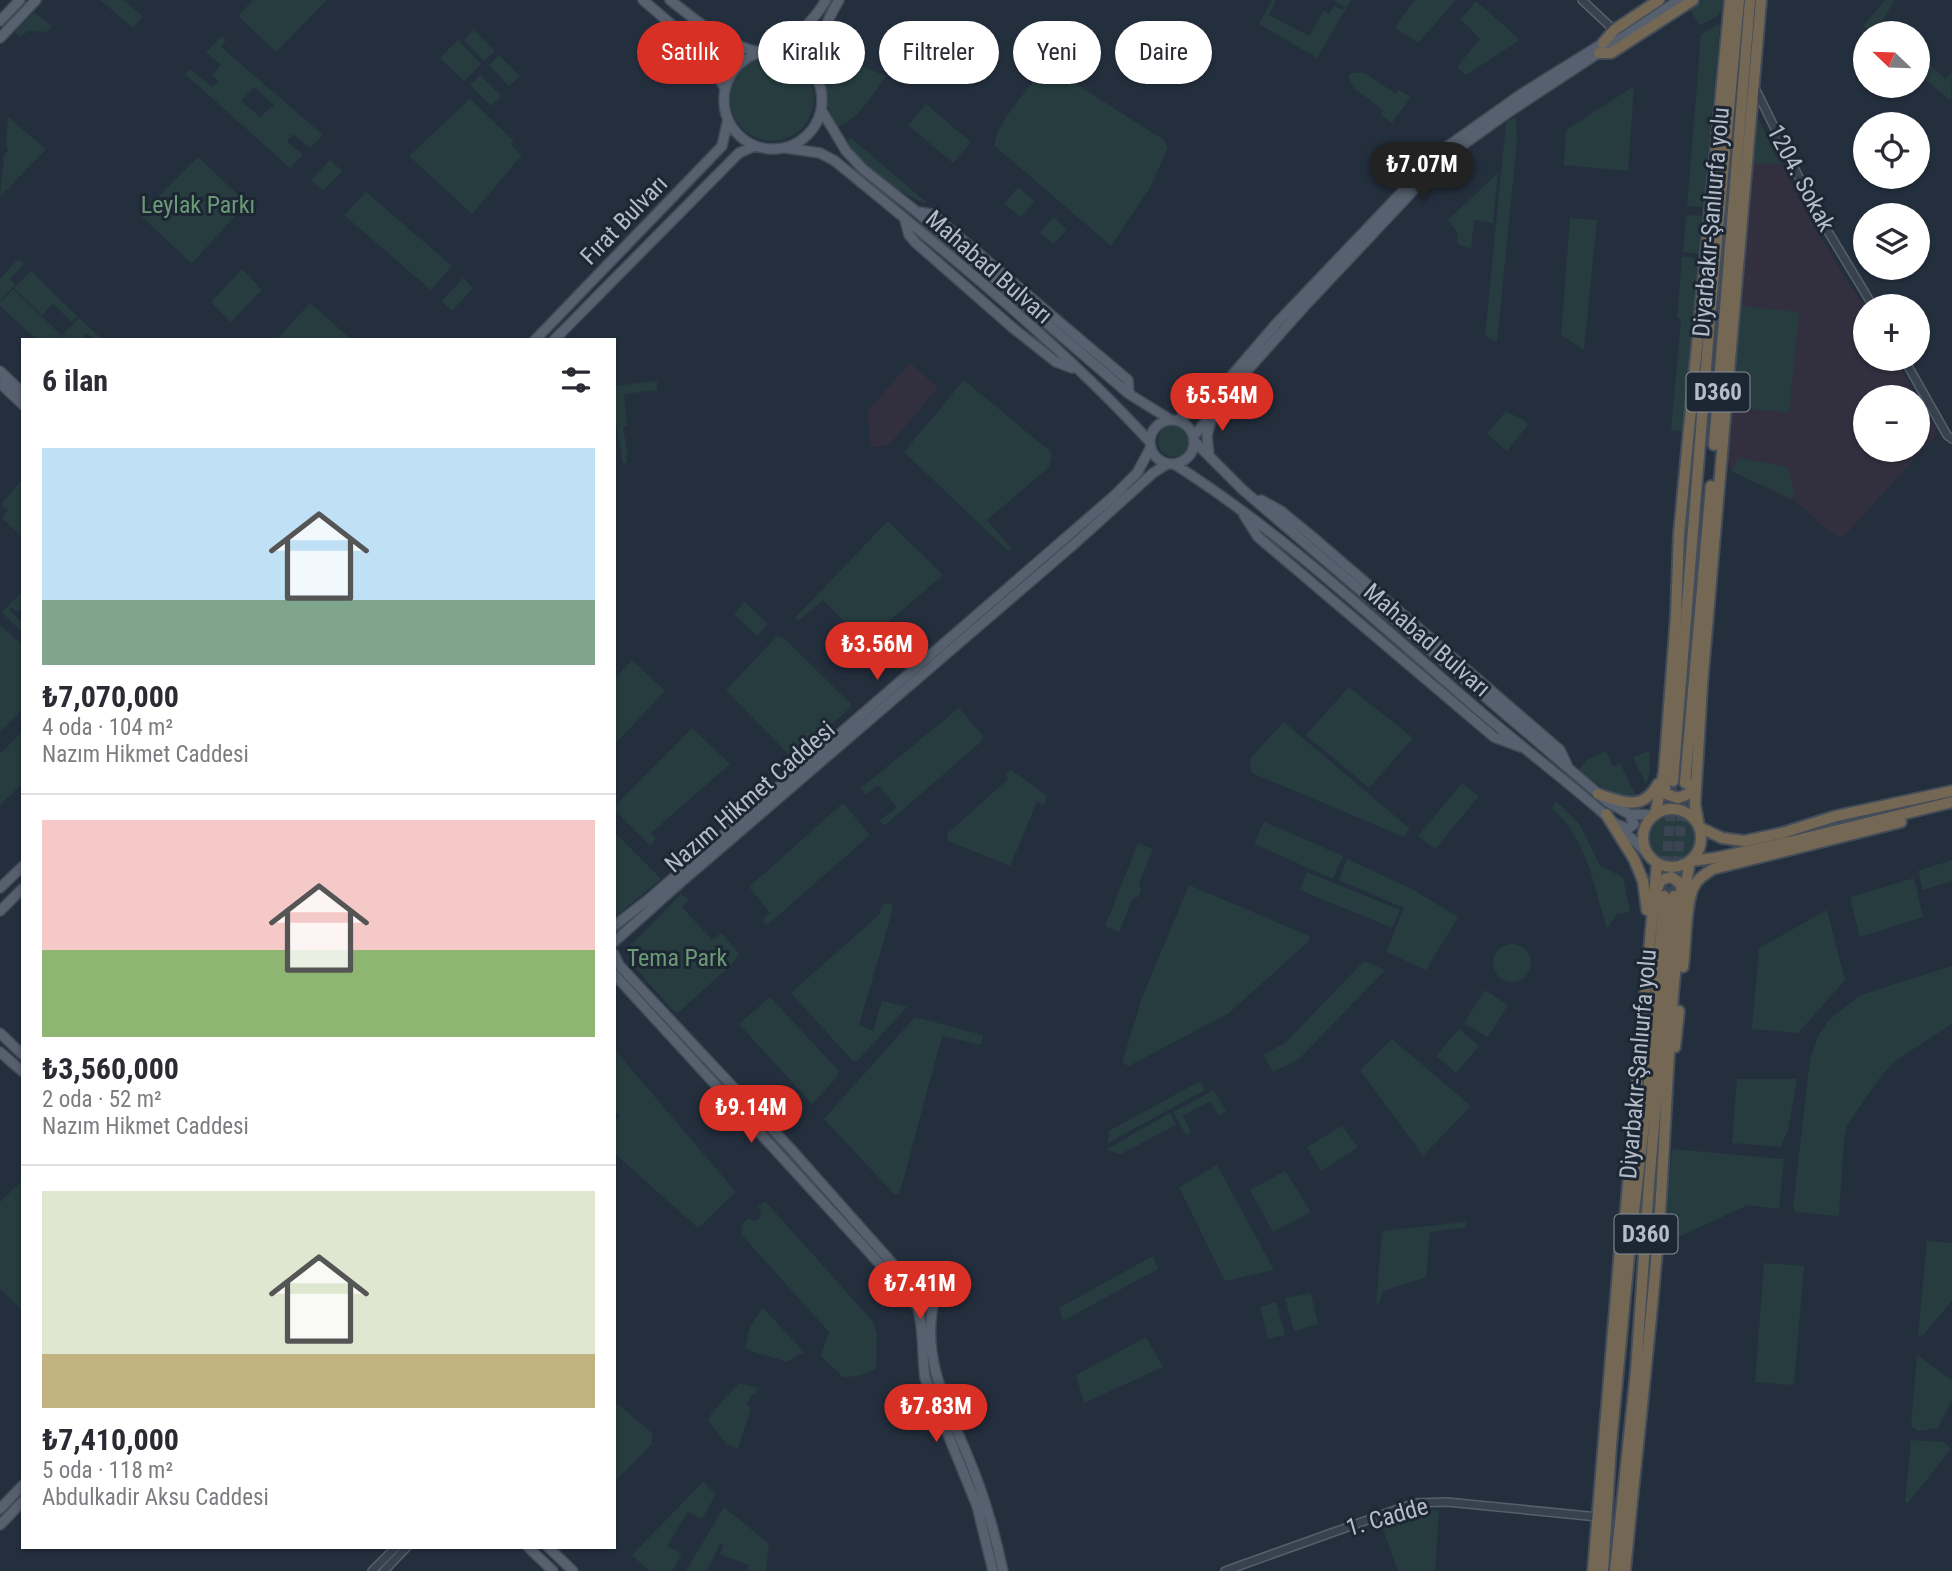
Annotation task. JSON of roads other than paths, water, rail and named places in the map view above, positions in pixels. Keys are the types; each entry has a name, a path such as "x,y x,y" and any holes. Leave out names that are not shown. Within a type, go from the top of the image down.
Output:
{"highway":[{"path":"1659,0 1614,30 1601,48 1611,53 1693,0"},
{"name":"Diyarbakır-Şanlıurfa yolu","path":"1685,783 1751,0"},
{"path":"1625,1571 1637,1472 1659,1230 1667,1095 1673,898 1690,860 1700,845 1695,804 1696,779 1712,548 1761,0"},
{"path":"1623,1230 1653,900 1653,859 1643,839 1644,830 1655,815 1664,772 1679,534 1707,229 1732,1"},
{"name":"Diyarbakır-Şanlıurfa yolu","path":"1672,781 1700,449 1732,1"},
{"path":"1707,229 1710,317"},
{"path":"1727,297 1740,242"},
{"path":"1679,560 1700,449"},
{"path":"1712,472 1712,548"},
{"path":"1664,772 1666,794 1673,798 1688,794 1696,779"},
{"path":"1598,794 1625,804 1640,802 1653,792 1664,772"},
{"path":"1655,815 1671,809 1680,810 1699,827 1722,838 1744,841 1836,816 1952,791"},
{"path":"1653,859 1670,867 1690,860 1715,858 1776,845 1952,802"},
{"path":"1667,1095 1678,1032 1690,899 1693,887 1700,877 1713,869 1923,816 1940,805"},
{"path":"1606,814 1634,859 1643,881 1649,934"},
{"path":"1653,900 1659,883 1671,877 1680,883 1673,898"},
{"name":"Diyarbakır-Şanlıurfa yolu","path":"1604,1571 1614,1419 1644,1119 1673,898"},
{"name":"Diyarbakır-Şanlıurfa yolu","path":"1615,1571 1636,1371 1673,898"},
{"path":"1593,1571 1620,1249 1644,1119"},
{"path":"1643,1273 1649,1331"},
{"path":"1612,1353 1614,1419"},
{"path":"1620,1525 1638,1439"}],"main road":[{"path":"0,21 20,0"},
{"path":"0,38 36,0"},
{"path":"643,0 699,48 725,88"},
{"path":"670,0 708,30 758,52"},
{"path":"810,21 826,0"},
{"path":"827,21 839,0"},
{"path":"1171,464 1186,459 1191,454 1194,439 1217,408 1304,307 1432,170 1506,114 1671,0"},
{"path":"1653,859 1606,814 1528,750 1494,737 1258,537 1240,507 1171,464 1156,458 1150,445 1151,435 1159,424 1175,420 1215,396 1276,324 1441,151 1513,100 1679,0"},
{"path":"819,11 820,20 828,18"},
{"path":"758,53 738,65 730,76 725,88 724,104 728,119 744,140 755,146 765,149 786,148 809,134 822,111 819,84"},
{"name":"Mahabad Bulvarı","path":"822,111 852,159 1129,394 1175,420"},
{"name":"Fırat Bulvarı","path":"537,338 722,146 728,119"},
{"name":"Fırat Bulvarı","path":"556,338 739,153 755,146"},
{"name":"Mahabad Bulvarı","path":"786,148 820,153 835,161 1078,370 1150,445"},
{"path":"0,371 21,391"},
{"path":"0,383 21,403"},
{"path":"1209,457 1207,435 1217,408"},
{"path":"1175,420 1188,426 1194,439 1209,457 1243,490 1281,511 1315,539 1560,750 1569,769 1598,794 1629,814 1634,824 1628,829 1617,825"},
{"name":"Nazım Hikmet Caddesi","path":"616,925 649,900 1115,495 1138,473 1150,445"},
{"name":"Nazım Hikmet Caddesi","path":"616,940 1063,554 1153,472 1171,464"},
{"path":"1629,814 1655,815"},
{"path":"0,888 21,868"},
{"path":"0,911 21,890"},
{"path":"616,958 900,1272 908,1280 916,1283 925,1281 932,1285 936,1292 931,1314 933,1366 977,1478 991,1520 1003,1571"},
{"path":"616,976 913,1301 920,1314 925,1378 977,1506 993,1571"},
{"path":"0,1033 21,1053"},
{"path":"0,1052 21,1071"},
{"path":"913,1301 911,1289 916,1283"},
{"path":"913,1301 928,1306 934,1300"},
{"path":"0,1509 21,1487"},
{"path":"0,1525 21,1503"},
{"path":"530,1549 553,1571"},
{"path":"550,1549 573,1571"}],"street":[{"path":"1582,0 1614,30"},
{"name":"1204. Sokak","path":"1753,85 1815,210 1866,294"},
{"path":"1911,371 1947,435 1952,439"},
{"name":"1. Cadde","path":"1225,1571 1416,1503 1447,1502 1598,1517"},
{"path":"372,1571 394,1549"},
{"path":"384,1571 405,1549"}],"tunnel":[{"path":"1664,896 1673,781"},
{"path":"1674,896 1684,791"}],"park label":[{"name":"Leylak Parkı","path":"198,205"},
{"name":"Tema Park","path":"677,958"}]}
